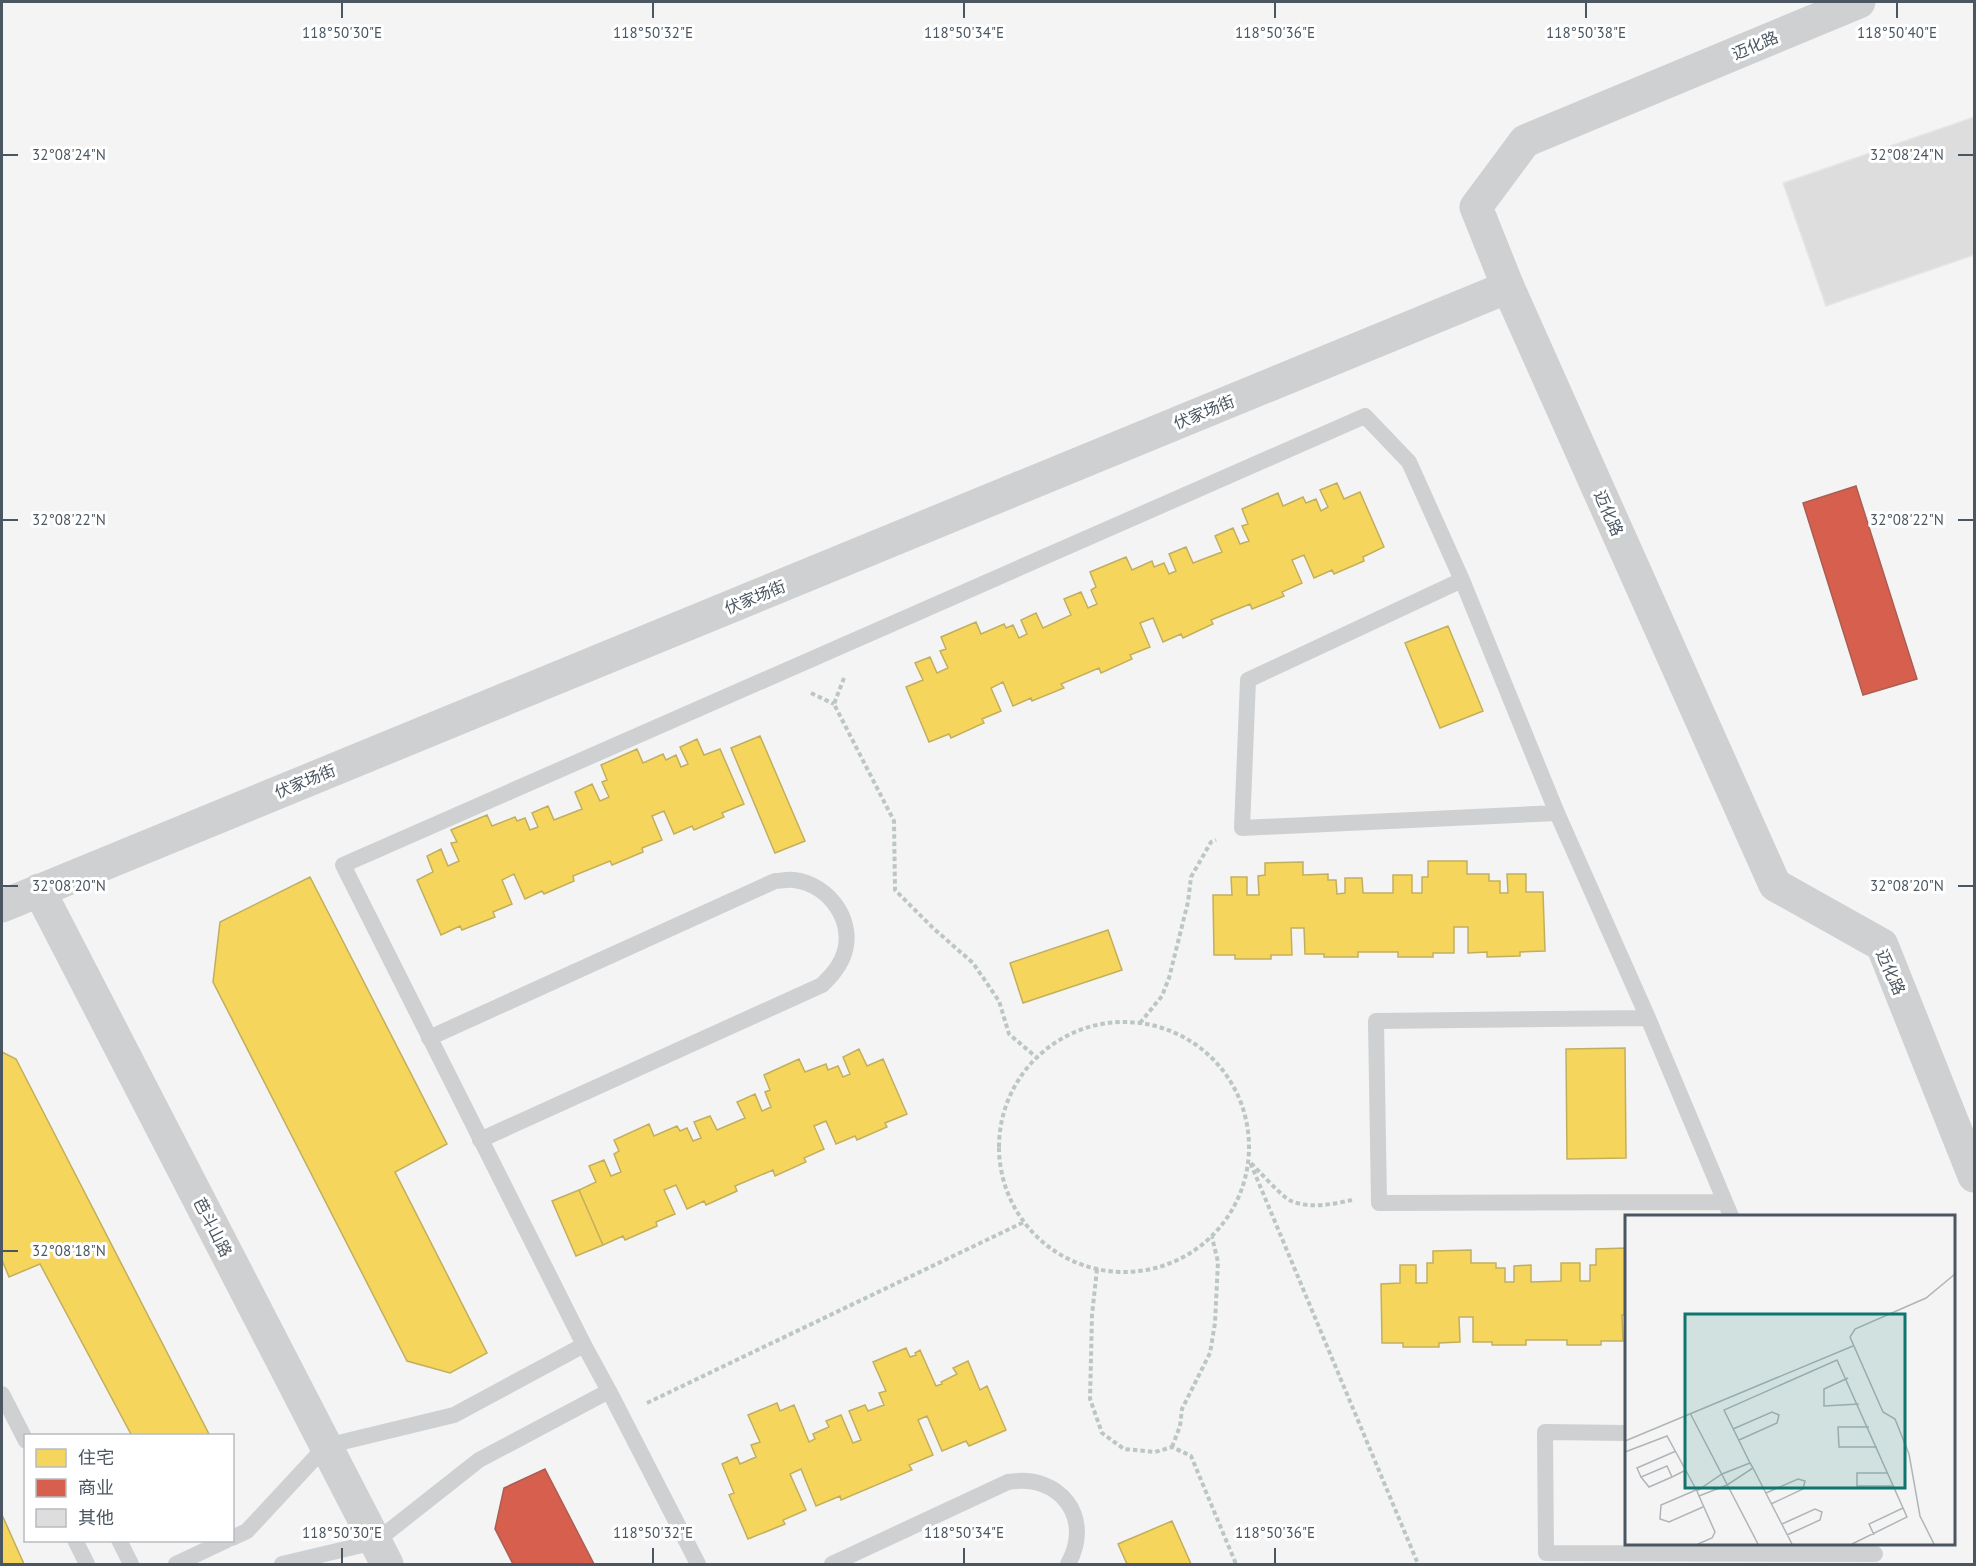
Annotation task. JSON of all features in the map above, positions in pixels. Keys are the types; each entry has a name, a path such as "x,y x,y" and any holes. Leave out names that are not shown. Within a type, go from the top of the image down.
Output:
{"street":[{"name":"迈化路","path":"1859,2 1526,141 1476,207 1508,287 1775,885 1881,945 1974,1176"},
{"name":"伏家场街","path":"2,906 1508,287"},
{"name":"芭斗山路","path":"39,890 381,1553"}],"lane":[{"path":"698,1564 584,1346 343,865 1365,416 1408,462 1462,580 1557,813 1648,1018 1728,1209 1379,1203 1376,1021 1648,1018"},
{"path":"1462,580 1248,680 1242,828 1557,813"},
{"path":"429,1038 775,881 793,880 811,884 826,894 838,907 846,932 843,957 835,972 822,985 480,1140"},
{"path":"234,1537 247,1531 326,1446 454,1414 584,1346"},
{"path":"282,1564 381,1553 479,1460 609,1391"},
{"path":"2,1394 6,1412 24,1439"},
{"path":"1625,1433 1545,1432 1546,1553 1875,1554"},
{"path":"832,1564 1008,1482 1023,1480 1051,1487 1063,1496 1071,1508 1077,1523 1078,1539 1074,1554 1068,1564"},
{"path":"76,1542 87,1564"},
{"path":"120,1542 131,1564"},
{"path":"176,1564 223,1542"}],"path":[{"path":"859,638 834,704 894,821 895,890 973,963 999,1001 1009,1034 1036,1057"},
{"path":"1140,1023 1162,996 1169,978 1188,902 1191,877 1211,842 1242,828"},
{"path":"1112,1022 1140,1023 1167,1030 1192,1041 1214,1059 1232,1082 1243,1107 1248,1125 1250,1162 1243,1190 1230,1215 1212,1237 1190,1255 1164,1266 1136,1272 1107,1272 1079,1265 1054,1252 1032,1234 1016,1211 1004,1186 998,1159 999,1130 1005,1103 1018,1078 1036,1057 1059,1040 1084,1028 1112,1022"},
{"path":"1250,1162 1289,1201 1310,1205 1330,1205 1358,1199 1379,1203"},
{"path":"1250,1162 1418,1564"},
{"path":"621,1414 1024,1222"},
{"path":"1172,1448 1180,1426 1182,1409 1210,1353 1215,1323 1218,1262 1212,1237"},
{"path":"1097,1269 1092,1315 1090,1399 1102,1433 1124,1449 1155,1452 1172,1448 1191,1456 1236,1564"}],"building: 住宅":[{"path":"1337,483 1344,499 1360,492 1384,547 1363,557 1364,561 1334,574 1332,570 1314,578 1304,555 1292,560 1302,583 1282,592 1284,596 1252,609 1250,604 1211,620 1213,624 1183,638 1181,634 1163,642 1153,618 1140,623 1150,647 1130,655 1132,659 1101,673 1099,668 1061,684 1064,688 1013,706 1003,682 991,688 1001,711 982,719 984,723 951,738 949,734 929,742 906,687 923,680 915,663 930,657 937,673 948,668 940,651 946,649 941,637 976,622 981,634 1004,624 1006,628 1013,625 1019,638 1027,634 1021,620 1036,613 1043,628 1071,615 1064,599 1081,592 1088,608 1097,604 1091,590 1096,587 1090,572 1126,557 1132,570 1152,561 1154,567 1164,563 1169,574 1176,571 1169,554 1186,547 1193,563 1222,552 1215,536 1233,528 1240,544 1249,541 1242,526 1248,524 1242,509 1278,493 1283,506 1303,497 1306,503 1316,499 1321,511 1328,507 1320,490"},
{"path":"1448,626 1483,711 1440,728 1405,643"},
{"path":"760,736 805,841 775,853 731,748"},
{"path":"697,739 704,755 720,749 744,804 722,813 724,817 694,830 692,826 674,834 664,811 652,816 662,840 642,848 643,852 612,865 610,861 573,876 574,881 544,894 542,891 525,899 514,874 502,880 512,904 493,912 495,917 462,930 460,926 441,935 417,880 433,872 427,856 441,849 448,866 459,861 451,843 457,842 451,830 487,815 492,826 515,817 517,821 525,818 530,830 538,827 532,813 548,806 554,820 582,809 575,792 592,784 600,801 609,797 602,782 607,780 601,765 637,749 643,763 663,754 666,760 676,755 681,767 688,764 680,747"},
{"path":"1428,861 1467,861 1467,874 1489,874 1489,881 1500,881 1500,893 1508,893 1507,874 1526,874 1526,892 1543,892 1545,951 1520,952 1520,956 1487,957 1487,952 1468,953 1468,927 1454,927 1454,953 1433,953 1433,957 1398,957 1398,952 1358,952 1358,957 1324,957 1324,954 1305,954 1304,928 1291,928 1292,955 1271,955 1271,959 1235,959 1235,955 1214,955 1213,895 1232,895 1231,877 1247,877 1247,895 1259,895 1258,876 1265,875 1265,863 1303,862 1303,875 1328,874 1328,880 1336,880 1337,894 1345,893 1345,878 1362,878 1363,893 1393,893 1393,875 1412,875 1412,893 1422,893 1422,877 1428,877"},
{"path":"310,877 447,1144 395,1172 487,1353 450,1373 407,1361 213,982 220,922"},
{"path":"1108,930 1122,970 1023,1003 1010,963"},
{"path":"1625,1048 1626,1158 1567,1159 1566,1049"},
{"path":"859,1049 867,1066 883,1059 907,1114 885,1123 887,1127 857,1140 855,1136 836,1144 826,1121 814,1126 824,1149 804,1158 806,1162 775,1176 773,1170 735,1186 737,1191 706,1205 704,1201 687,1209 676,1185 664,1190 675,1214 656,1222 657,1226 625,1240 623,1236 603,1245 579,1190 596,1182 589,1166 604,1160 611,1176 621,1172 614,1154 619,1151 614,1140 649,1124 654,1136 677,1126 680,1131 687,1128 693,1141 701,1138 694,1122 710,1116 717,1130 745,1118 737,1102 755,1094 762,1111 771,1107 765,1092 770,1090 764,1075 799,1059 805,1072 826,1064 828,1070 838,1066 843,1077 850,1074 843,1057"},
{"path":"2,1052 16,1059 209,1434 131,1434 40,1264 9,1277 2,1260"},
{"path":"579,1190 603,1245 576,1256 552,1201"},
{"path":"1625,1248 1623,1341 1601,1341 1601,1345 1567,1345 1567,1340 1526,1340 1526,1345 1492,1345 1492,1342 1473,1342 1473,1317 1459,1317 1460,1342 1439,1343 1439,1347 1403,1347 1403,1343 1382,1343 1381,1284 1400,1283 1400,1265 1416,1265 1416,1283 1427,1283 1427,1263 1433,1263 1433,1251 1471,1250 1471,1263 1496,1263 1496,1268 1505,1268 1505,1282 1514,1282 1514,1266 1531,1265 1531,1282 1561,1281 1561,1263 1580,1263 1580,1281 1590,1281 1590,1265 1596,1265 1596,1249"},
{"path":"906,1348 910,1357 916,1355 915,1353 920,1350 936,1386 957,1374 953,1368 968,1361 980,1390 987,1386 1006,1430 969,1446 966,1441 942,1451 927,1416 918,1420 933,1455 909,1465 912,1470 841,1500 840,1496 816,1506 801,1469 790,1474 806,1510 783,1520 785,1524 748,1539 729,1495 734,1493 722,1464 737,1457 740,1464 756,1457 751,1445 760,1442 748,1415 777,1403 780,1411 794,1405 809,1442 815,1439 813,1434 829,1427 826,1421 841,1415 853,1443 861,1440 849,1411 865,1405 868,1411 884,1405 879,1393 886,1391 873,1362"},
{"path":"3,1517 24,1564 2,1564"},
{"path":"1172,1521 1191,1564 1127,1564 1118,1544"}],"building: 商业":[{"path":"1856,486 1917,679 1863,695 1803,503"},
{"path":"545,1469 594,1564 513,1564 495,1529 504,1488"}],"building: 其他":[{"path":"1974,117 1974,255 1826,306 1783,183"}]}
